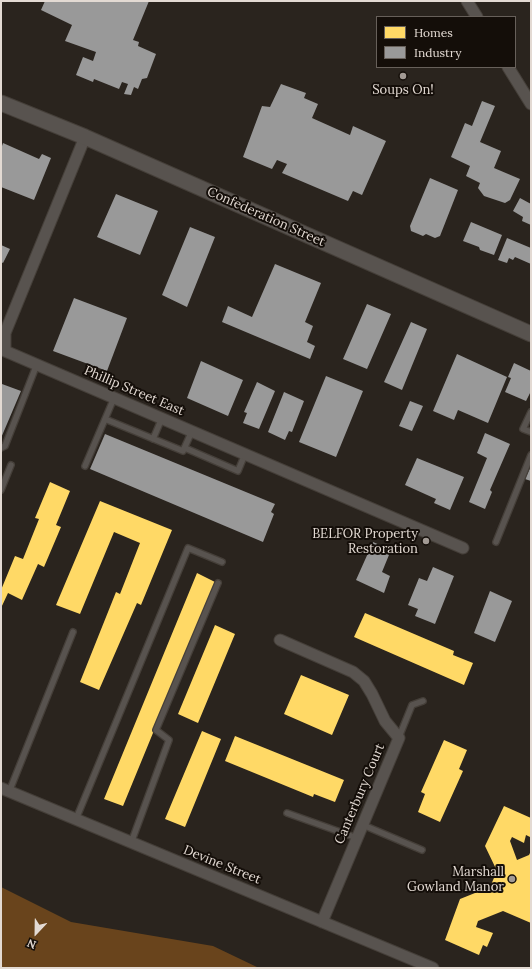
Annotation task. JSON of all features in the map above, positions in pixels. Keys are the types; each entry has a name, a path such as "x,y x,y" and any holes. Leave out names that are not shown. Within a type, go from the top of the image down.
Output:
{"main road":[{"name":"Confederation Street","path":"1,103 85,137 531,334"}],"street":[{"path":"467,1 476,16"},
{"path":"509,68 531,104"},
{"name":"Phillip Street East","path":"85,137 5,334 5,351 463,548"},
{"name":"Canterbury Court","path":"280,640 353,672 364,681 385,721 399,738 322,922"},
{"name":"Devine Street","path":"5,790 433,968"}],"lane":[{"path":"1,448 5,446 37,364"},
{"path":"85,466 114,398"},
{"path":"531,412 523,428 531,432"},
{"path":"153,439 162,418"},
{"path":"105,419 183,451 192,431"},
{"path":"185,448 238,471 245,454"},
{"path":"496,542 531,455"},
{"path":"1,490 11,465"},
{"path":"76,819 188,548 222,562"},
{"path":"131,842 169,740 156,730 218,583"},
{"path":"5,790 73,632"},
{"path":"399,738 412,705 423,701"},
{"path":"287,813 357,838"},
{"path":"363,825 422,850"}],"shaded area":[{"path":"1,887 71,922 213,946 259,968 1,968"}],"building: Homes":[{"path":"50,482 70,491 56,525 61,527 44,567 38,564 22,600 8,593 1,608 1,590 15,556 23,559 39,519 35,518"},
{"path":"100,501 172,530 141,605 137,603 99,690 80,682 116,592 120,594 140,543 114,532 80,614 56,605"},
{"path":"197,573 215,582 123,806 104,799"},
{"path":"365,613 454,651 453,655 473,663 464,685 354,637"},
{"path":"215,625 235,634 198,723 178,714"},
{"path":"301,675 349,695 332,735 284,714"},
{"path":"202,731 221,739 185,827 165,819"},
{"path":"235,736 344,780 335,802 314,794 313,797 225,761"},
{"path":"444,740 467,750 459,769 463,771 440,822 418,812 425,794 421,792"},
{"name":"Marshall Gowland Manor","path":"504,806 531,818 530,837 526,835 524,843 512,837 510,841 517,860 529,855 531,851 531,923 503,911 478,921 476,927 493,933 487,947 483,945 479,955 445,940 460,899 490,887 497,871 485,846"}],"building: Industry":[{"path":"45,1 149,1 133,40 139,42 138,46 156,54 147,78 142,79 138,89 134,87 131,95 124,94 128,84 122,82 119,89 94,79 93,82 76,75 83,57 93,61 96,52 65,41 72,25 41,10"},
{"path":"281,84 306,93 304,98 318,104 312,118 350,135 353,126 386,141 362,195 353,191 348,201 282,173 287,164 277,160 272,169 243,157 262,106 270,107"},
{"path":"482,101 495,106 480,142 501,151 494,168 520,179 510,200 505,203 484,196 478,188 480,183 466,176 470,166 451,157 465,123 472,126"},
{"path":"3,143 39,159 42,154 51,158 34,200 1,187 1,149"},
{"path":"430,178 458,190 440,236 435,238 426,234 423,236 411,231 410,226"},
{"path":"116,194 158,211 140,255 97,237"},
{"path":"520,198 531,204 531,225 522,221 523,217 513,211"},
{"path":"471,222 502,235 494,255 480,250 479,247 463,241"},
{"path":"190,227 215,237 187,307 162,295"},
{"path":"507,238 531,248 531,264 515,257 513,260 509,258 507,263 498,260"},
{"path":"1,245 10,249 3,263 1,262"},
{"path":"275,264 321,283 305,322 313,326 307,342 315,346 310,359 222,322 228,306 252,317"},
{"path":"74,298 127,318 107,371 53,351"},
{"path":"367,304 391,314 367,369 343,359"},
{"path":"411,322 427,329 402,390 384,382"},
{"path":"457,354 507,377 488,423 458,410 454,420 433,411"},
{"path":"201,361 243,380 228,416 187,398"},
{"path":"514,363 531,371 531,391 526,401 505,392 511,378 508,377"},
{"path":"326,376 363,391 336,457 299,442"},
{"path":"257,382 275,391 259,429 243,423 247,413 244,412"},
{"path":"2,384 21,391 1,438 1,385"},
{"path":"284,392 304,401 292,432 289,431 285,440 268,432"},
{"path":"410,401 423,406 412,431 399,426"},
{"path":"485,433 510,444 490,490 492,492 485,509 469,502 487,458 477,453"},
{"path":"105,434 275,504 271,512 274,514 263,542 90,469"},
{"path":"417,458 464,477 450,510 434,503 436,499 405,485"},
{"path":"531,466 531,481 525,479"},
{"path":"373,542 391,550 382,572 390,576 384,593 356,580"},
{"path":"433,567 454,576 435,624 415,616 418,609 408,605 419,578 427,581"},
{"path":"490,591 512,601 495,642 474,633"}],"place":[{"name":"Soups On!","path":"403,76"},
{"name":"BELFOR Property Restoration","path":"426,541"},
{"name":"Marshall Gowland Manor","path":"512,879"}]}
